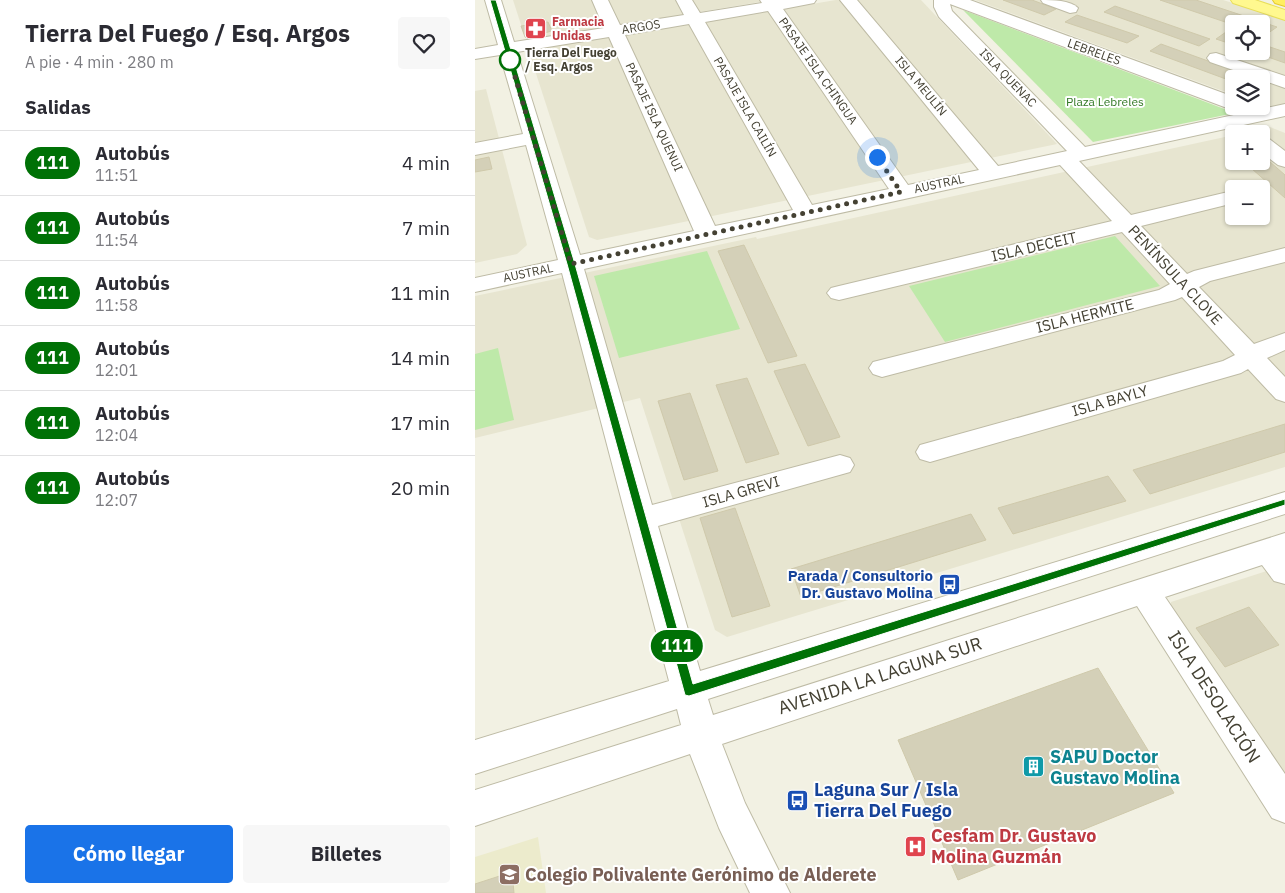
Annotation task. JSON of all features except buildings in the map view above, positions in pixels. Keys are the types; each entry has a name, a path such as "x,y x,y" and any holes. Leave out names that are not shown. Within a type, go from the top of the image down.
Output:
{"highway":[{"path":"1281,0 1285,1"}],"main road":[{"path":"1239,0 1285,14"}],"street":[{"path":"493,0 571,264 701,735 719,786 755,865 771,893"},
{"name":"PASAJE ISLA QUENUI","path":"600,0 707,234"},
{"name":"PASAJE ISLA CAILÍN","path":"684,0 806,213"},
{"name":"ARGOS","path":"475,54 694,19 770,3 808,0"},
{"name":"ISLA MEULÍN","path":"848,0 993,173"},
{"name":"ISLA QUENAC","path":"942,0 942,7 945,13 1073,156"},
{"name":"LEBRELES","path":"955,0 1225,106"},
{"path":"1049,0 1070,8"},
{"name":"PASAJE ISLA CHINGUA","path":"770,3 901,192"},
{"path":"1216,58 1285,82"},
{"name":"AUSTRAL","path":"1270,113 1285,110"},
{"name":"AUSTRAL","path":"475,285 1073,156 1225,113"},
{"path":"1265,115 1285,123"},
{"path":"475,149 533,138"},
{"path":"1270,149 1285,161"},
{"name":"PENÍNSULA CLOVE","path":"1073,156 1126,223 1285,393"},
{"name":"ISLA DECEIT","path":"839,293 1110,229 1143,218 1225,199"},
{"name":"ISLA HERMITE","path":"882,368 1167,295 1202,276 1285,255"},
{"name":"ISLA BAYLY","path":"930,452 1232,367 1270,346 1285,341"},
{"name":"ISLA GREVI","path":"642,519 840,465"},
{"path":"475,757 1285,502"},
{"name":"AVENIDA LA LAGUNA SUR","path":"475,808 1143,590 1279,556"},
{"name":"ISLA DESOLACIÓN","path":"1143,590 1285,804"}],"shaded area":[{"path":"513,0 772,0 529,40 525,37"},
{"path":"836,0 921,0 1057,144 597,240 589,237 530,55 537,49"},
{"path":"975,0 1223,0 1285,19 1285,114 1270,108 1270,70 1225,70 1225,92"},
{"path":"486,89 527,245 517,254 475,263 475,91"},
{"path":"1270,127 1285,133 1285,467 727,637 715,630 640,398 475,438 475,296 756,237 757,239 1225,137 1225,170 1270,170"},
{"path":"1285,565 1285,786 1171,614 1171,602"},
{"name":"Colegio Polivalente Gerónimo de Alderete","path":"538,837 546,893 475,893 475,857"}],"green space":[{"name":"Plaza Lebreles","path":"963,10 1225,109 1225,115 1093,142"},
{"path":"1115,236 1160,286 945,342 909,286"},
{"path":"707,251 740,329 619,358 594,276"},
{"path":"498,348 514,420 475,430 475,354"}],"bus line":[{"name":"111","path":"493,0 571,264 689,691 1285,503"}],"place":[{"name":"Farmacia Unidas","path":"536,29"},
{"name":"Tierra Del Fuego / Esq. Argos","path":"510,60"},
{"name":"Parada / Consultorio Dr. Gustavo Molina","path":"949,585"},
{"name":"SAPU Doctor Gustavo Molina","path":"1034,767"},
{"name":"Laguna Sur / Isla Tierra Del Fuego","path":"798,800"},
{"name":"Cesfam Dr. Gustavo Molina Guzmán","path":"915,846"},
{"name":"Colegio Polivalente Gerónimo de Alderete","path":"509,875"}],"route":[{"path":"510,60 571,264 901,192 877,157"}]}
